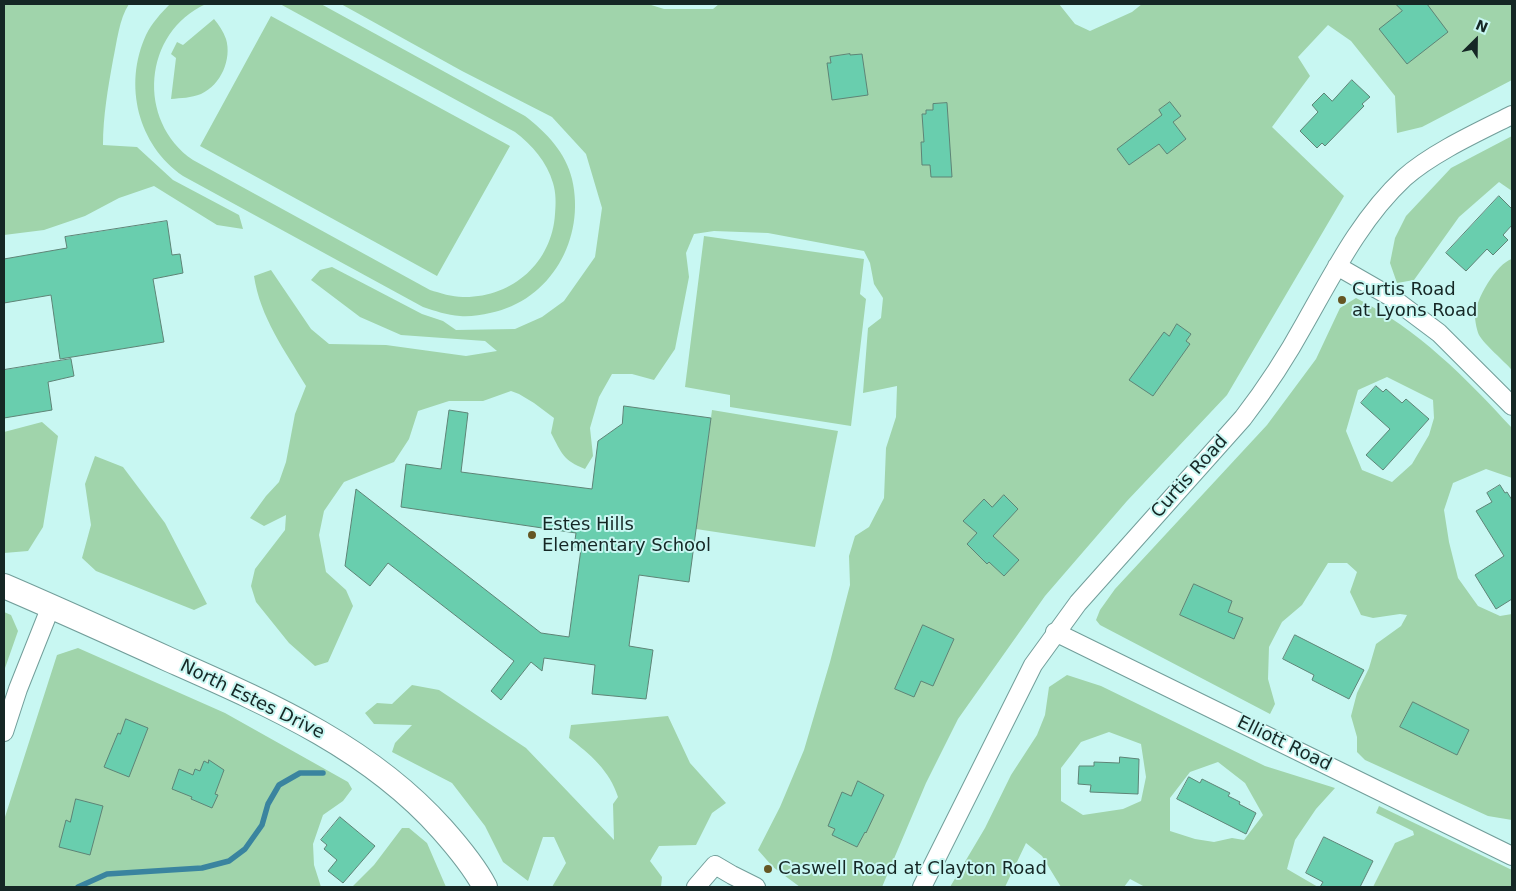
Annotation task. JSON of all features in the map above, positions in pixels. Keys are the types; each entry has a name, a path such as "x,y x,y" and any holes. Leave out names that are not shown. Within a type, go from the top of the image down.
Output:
{"main road":[{"name":"North Estes Drive","path":"4,586 247,694 298,719 336,742 377,771 424,810 457,846 485,887"}],"street":[{"name":"Curtis Road","path":"922,887 1033,665 1055,632 1140,531 1243,418 1278,369 1337,266 1381,202 1405,177 1436,156 1512,115"},
{"path":"1337,266 1391,297 1439,333 1512,406"},
{"path":"4,732 18,689 51,606"},
{"name":"Elliott Road","path":"1055,632 1512,856"},
{"path":"696,887 715,865 756,887"}],"green space":[{"path":"4,4 129,4 121,24 113,60 105,113 103,145 137,147 173,180 239,215 243,229 217,225 154,186 119,198 85,216 44,230 4,235"},
{"path":"170,4 206,4 185,17 169,35 159,55 154,78 155,101 162,123 175,143 193,160 430,290 450,296 481,296 498,291 513,284 537,262 546,248 552,232 556,202 550,175 538,154 515,132 280,4 321,4 525,116 548,136 560,152 569,169 575,201 574,223 568,244 559,264 546,281 531,295 512,306 475,316 446,314 423,307 183,176 155,148 145,131 139,113 136,93 139,54 146,35 157,18"},
{"path":"341,4 648,4 664,9 713,9 719,4 1059,4 1075,24 1090,31 1132,12 1142,4 1512,4 1512,80 1422,127 1397,133 1395,96 1351,41 1328,25 1298,57 1310,76 1272,127 1344,196 1227,395 1127,501 1045,596 958,719 926,783 882,887 800,887 773,867 758,850 780,807 804,750 850,585 849,556 855,536 869,527 884,498 886,448 896,417 897,386 863,393 868,328 881,318 883,298 874,284 870,263 864,251 768,233 714,231 694,234 686,253 689,277 675,349 654,380 632,374 612,374 599,397 590,428 593,456 585,469 572,463 564,456 551,433 554,418 534,403 511,391 483,401 449,401 418,411 409,439 394,462 344,482 324,511 319,535 326,572 346,590 353,606 328,662 315,666 289,643 256,602 251,586 255,569 285,530 286,515 264,526 250,518 279,482 286,462 295,414 306,386 274,333 262,306 254,276 271,270 311,329 329,344 386,345 466,356 497,351 485,341 401,335 360,317 311,280 320,270 332,267 422,314 443,321 456,330 515,329 542,317 564,301 595,257 602,208 586,154 552,117 462,71"},
{"path":"271,16 510,146 437,276 200,146"},
{"path":"214,19 226,39 227,55 223,71 214,84 201,94 171,99 176,58 171,54 177,42 183,45"},
{"path":"1512,136 1512,191 1499,182 1459,217 1414,280 1397,283 1390,263 1395,238 1406,216 1451,168"},
{"path":"704,236 864,259 860,294 866,299 851,426 730,407 730,395 685,387"},
{"path":"1512,259 1512,370 1479,335 1475,316 1479,301 1488,283 1500,267"},
{"path":"1356,298 1400,324 1459,373 1512,428 1512,478 1486,469 1453,483 1444,510 1449,542 1458,578 1478,606 1500,616 1512,614 1512,820 1488,816 1365,760 1357,752 1357,737 1351,716 1357,693 1369,668 1376,644 1401,626 1407,615 1400,614 1373,618 1361,615 1350,592 1357,572 1347,563 1328,563 1302,605 1282,622 1269,647 1268,679 1275,704 1270,714 1100,625 1096,620 1100,610 1115,589 1267,425 1316,359 1340,308","holes":["1387,377 1433,400 1434,418 1429,435 1412,464 1392,482 1362,470 1346,431 1358,390"]},
{"path":"712,410 838,431 815,547 696,529"},
{"path":"42,422 58,436 43,527 28,551 4,553 4,432"},
{"path":"95,456 123,467 165,523 207,604 194,610 96,571 82,558 91,525 85,484"},
{"path":"4,612 11,615 18,631 4,671"},
{"path":"78,648 225,713 348,782 352,789 343,801 323,815 313,844 314,865 321,887 4,887 4,820 57,655"},
{"path":"1067,675 1101,686 1265,766 1335,788 1316,809 1295,840 1287,869 1318,887 1145,887 1130,879 1124,887 1061,887 1042,856 1026,843 1005,887 950,887 985,828 1011,775 1037,735 1045,715 1049,687","holes":["1109,732 1141,744 1146,777 1141,801 1123,809 1083,815 1061,801 1061,768 1081,742","1218,762 1245,783 1263,815 1244,840 1232,838 1214,842 1195,839 1170,831 1170,798 1190,772"]},
{"path":"412,685 439,690 526,748 614,840 613,804 618,797 605,771 592,757 569,738 571,725 668,716 690,763 726,803 712,813 696,845 659,846 650,861 662,877 661,887 552,887 566,863 554,837 543,837 528,881 503,862 485,826 452,783 392,752 395,743 412,725 374,724 365,713 377,703 392,704"},
{"path":"1379,806 1512,870 1512,887 1373,887 1395,843 1414,835 1413,831 1376,813"},
{"path":"402,828 409,828 427,843 446,887 352,887 374,865"}],"building":[{"path":"1396,4 1427,4 1448,32 1407,64 1379,29 1402,11"},
{"path":"862,54 868,95 832,100 827,63 831,63 830,57"},
{"path":"1352,80 1370,97 1362,104 1364,106 1325,146 1322,143 1317,148 1300,131 1318,112 1312,105 1324,93 1332,101"},
{"path":"1170,102 1181,116 1173,122 1186,139 1167,154 1159,144 1129,165 1117,149 1162,115 1159,110"},
{"path":"947,103 952,177 931,177 930,165 922,165 921,142 924,142 922,114 926,114 926,110 933,110 933,104"},
{"path":"1499,196 1512,209 1512,225 1503,235 1508,240 1493,255 1487,249 1466,271 1446,253"},
{"path":"167,221 172,255 180,254 183,273 153,279 164,342 60,359 51,295 4,303 4,259 67,248 65,237"},
{"path":"1177,324 1191,334 1186,341 1190,344 1153,396 1129,380 1164,332 1169,336"},
{"path":"71,359 74,376 48,382 52,410 4,418 4,370"},
{"path":"1376,386 1383,392 1386,389 1402,403 1406,399 1429,419 1383,470 1366,455 1390,429 1361,403"},
{"path":"624,406 711,418 689,582 639,575 629,646 653,650 646,699 592,694 595,665 544,658 542,671 531,662 501,700 491,691 514,661 388,563 370,586 345,566 356,489 541,633 569,637 581,549 574,547 576,533 401,507 406,464 441,469 449,410 468,413 461,472 592,489 598,441 622,424"},
{"path":"1500,485 1512,500 1512,599 1496,609 1475,575 1504,556 1476,511 1492,502 1487,493"},
{"path":"1004,495 1018,509 993,536 1019,560 1004,576 989,562 987,564 967,544 977,533 963,521 984,499 992,507"},
{"path":"1194,584 1232,601 1228,612 1243,618 1234,639 1180,615"},
{"path":"923,625 954,639 933,686 921,681 914,697 895,689"},
{"path":"1295,635 1364,670 1349,699 1312,680 1314,675 1283,659"},
{"path":"1413,702 1469,730 1457,755 1400,727"},
{"path":"126,719 148,728 129,777 104,767"},
{"path":"1120,757 1139,759 1138,794 1090,792 1091,785 1078,784 1079,766 1094,766 1094,762 1119,763"},
{"path":"209,760 224,770 215,794 218,795 212,808 172,789 179,769 193,775 195,769 200,771 204,761 208,763"},
{"path":"1189,777 1200,783 1202,779 1230,793 1228,796 1256,813 1246,834 1177,799"},
{"path":"858,781 884,795 866,833 857,847 832,835 835,829 828,826 842,792 851,796"},
{"path":"76,799 103,806 90,855 59,847 66,820 70,822"},
{"path":"340,817 375,846 343,883 328,871 337,860 324,849 327,845 321,840"},
{"path":"1324,837 1373,861 1360,887 1320,887 1323,882 1306,873"}],"waterway":[{"path":"78,887 107,874 202,868 229,861 245,849 262,825 268,804 279,785 300,773 323,773"}],"place":[{"name":"Curtis Road at Lyons Road","path":"1342,300"},
{"name":"Estes Hills Elementary School","path":"532,535"},
{"name":"Caswell Road at Clayton Road","path":"768,869"}]}
